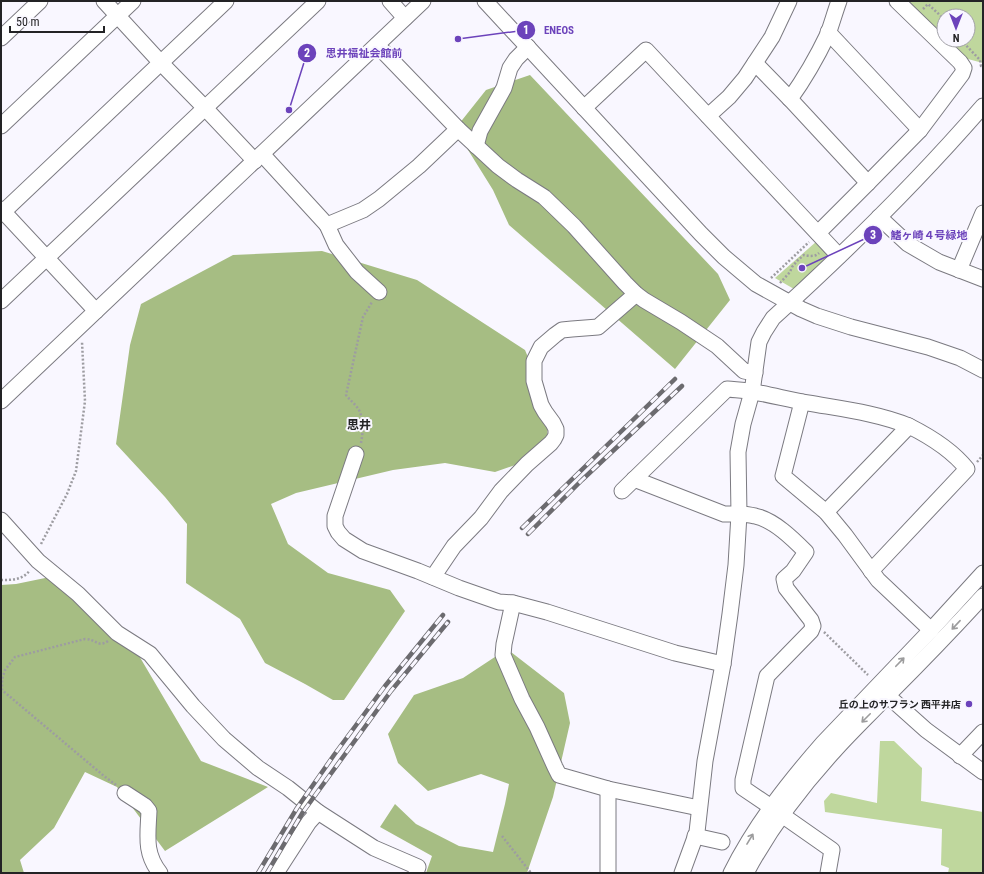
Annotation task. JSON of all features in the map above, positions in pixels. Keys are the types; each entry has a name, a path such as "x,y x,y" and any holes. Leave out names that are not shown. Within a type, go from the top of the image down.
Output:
{"street":[{"path":"1,38 40,1"},
{"path":"104,1 205,108 327,225 336,245 353,267 379,292"},
{"path":"1,126 133,1"},
{"path":"96,311 2,212 226,1"},
{"path":"1,301 318,1"},
{"path":"390,1 405,18"},
{"path":"1,400 424,1"},
{"path":"485,1 701,234 724,257 756,284 789,303 817,316 928,347 960,358 983,370"},
{"path":"708,116 729,97 745,78 772,37 789,1"},
{"path":"790,99 817,56 828,32 839,1"},
{"path":"818,233 920,130 962,74 964,68 960,62 897,1"},
{"path":"828,32 920,130"},
{"path":"377,45 476,146 498,166 544,197 574,226 636,294 717,346 744,371 755,374"},
{"path":"476,146 480,131 504,88 510,68 516,59 528,47"},
{"path":"584,108 646,50 834,251"},
{"path":"755,62 868,183"},
{"path":"682,873 697,832 705,761 723,664 736,565 739,514 738,452 743,424 752,392 759,342 774,318 834,251 879,217 957,136 983,106"},
{"path":"327,225 363,210 419,166 458,129"},
{"path":"959,270 983,213"},
{"path":"879,217 908,244 939,262 983,279"},
{"path":"433,577 454,546 481,518 501,491 527,464 551,443 556,435 556,429 541,404 534,381 534,361 541,347 555,334 562,330 598,327 636,294"},
{"path":"622,491 726,389 752,392 897,421 926,434 960,460 967,469 871,571"},
{"path":"802,402 783,476 826,512 878,580 931,630"},
{"path":"826,512 909,426"},
{"path":"356,454 335,516 335,526 344,539 363,551 499,602 513,603 547,612 675,653 723,664"},
{"path":"634,479 724,514 756,516 771,522 792,538 806,552 793,571 784,579 786,588 811,620 813,626 811,631 767,676 743,780 743,788 832,850 828,873"},
{"path":"1,520 35,558 78,594 117,633 150,654 193,706 224,739 258,768 288,788 318,812 374,848 418,867 416,873"},
{"path":"746,873 777,811 781,793 823,743 983,573"},
{"path":"730,873 758,826 798,793 836,749 983,596"},
{"path":"513,603 503,655 522,699 560,775 608,788 699,808"},
{"path":"888,696 926,730 960,756 982,769"},
{"path":"960,756 983,732"},
{"path":"608,788 608,873"},
{"path":"125,792 145,806 149,811 148,849 152,860 160,873"},
{"path":"276,873 309,822 318,812"},
{"path":"695,836 722,842"}],"path":[{"path":"928,4 936,12"},
{"path":"969,48 980,60 981,66 983,65"},
{"path":"768,281 818,233"},
{"path":"777,286 790,272 798,260 804,255 810,256 834,251"},
{"path":"356,454 360,448 363,424 358,410 346,395 363,317 379,292"},
{"path":"1,580 23,577 28,573 61,506 76,470 85,401 81,326"},
{"path":"813,626 821,629 868,675"},
{"path":"117,633 103,644 85,639 15,657 5,670 2,679 2,690 125,792"},
{"path":"502,836 531,873"}],"green space":[{"path":"907,1 983,1 983,63 964,58 954,48 976,48 976,8 936,8 936,30"},
{"path":"530,75 718,274 730,300 675,369 509,225 493,190 455,129 486,90"},
{"path":"817,241 828,250 829,258 794,289 775,278"},
{"path":"322,251 417,280 525,350 548,405 547,454 495,472 445,463 393,470 296,493 271,504 288,544 328,573 390,590 405,611 344,700 333,700 265,663 240,619 186,583 187,524 165,497 116,444 130,345 141,304 233,255"},
{"path":"50,577 138,654 201,761 268,787 165,851 117,787 85,772 54,828 20,860 24,873 1,873 1,585 16,584"},
{"path":"507,649 564,693 570,723 553,797 527,873 426,873 432,856 380,827 395,804 416,824 459,846 493,852 509,784 481,774 428,791 398,763 388,734 414,695 463,678"},
{"path":"880,741 894,741 922,768 921,801 983,812 983,873 948,873 949,868 941,865 942,829 825,812 824,801 831,793 877,803"}],"railway":[{"path":"522,528 675,379"},
{"path":"528,534 582,480 682,386"},
{"path":"258,873 297,808 334,755 385,686 443,615"},
{"path":"267,873 303,812 391,691 448,622"}],"place":[{"name":"ENEOS","path":"458,39"},
{"name":"思井福祉会館前","path":"289,110"},
{"name":"鰭ヶ崎４号緑地","path":"802,268"},
{"name":"丘の上のサフラン 西平井店","path":"969,704"}],"district":[{"name":"思井","path":"359,425"}]}
